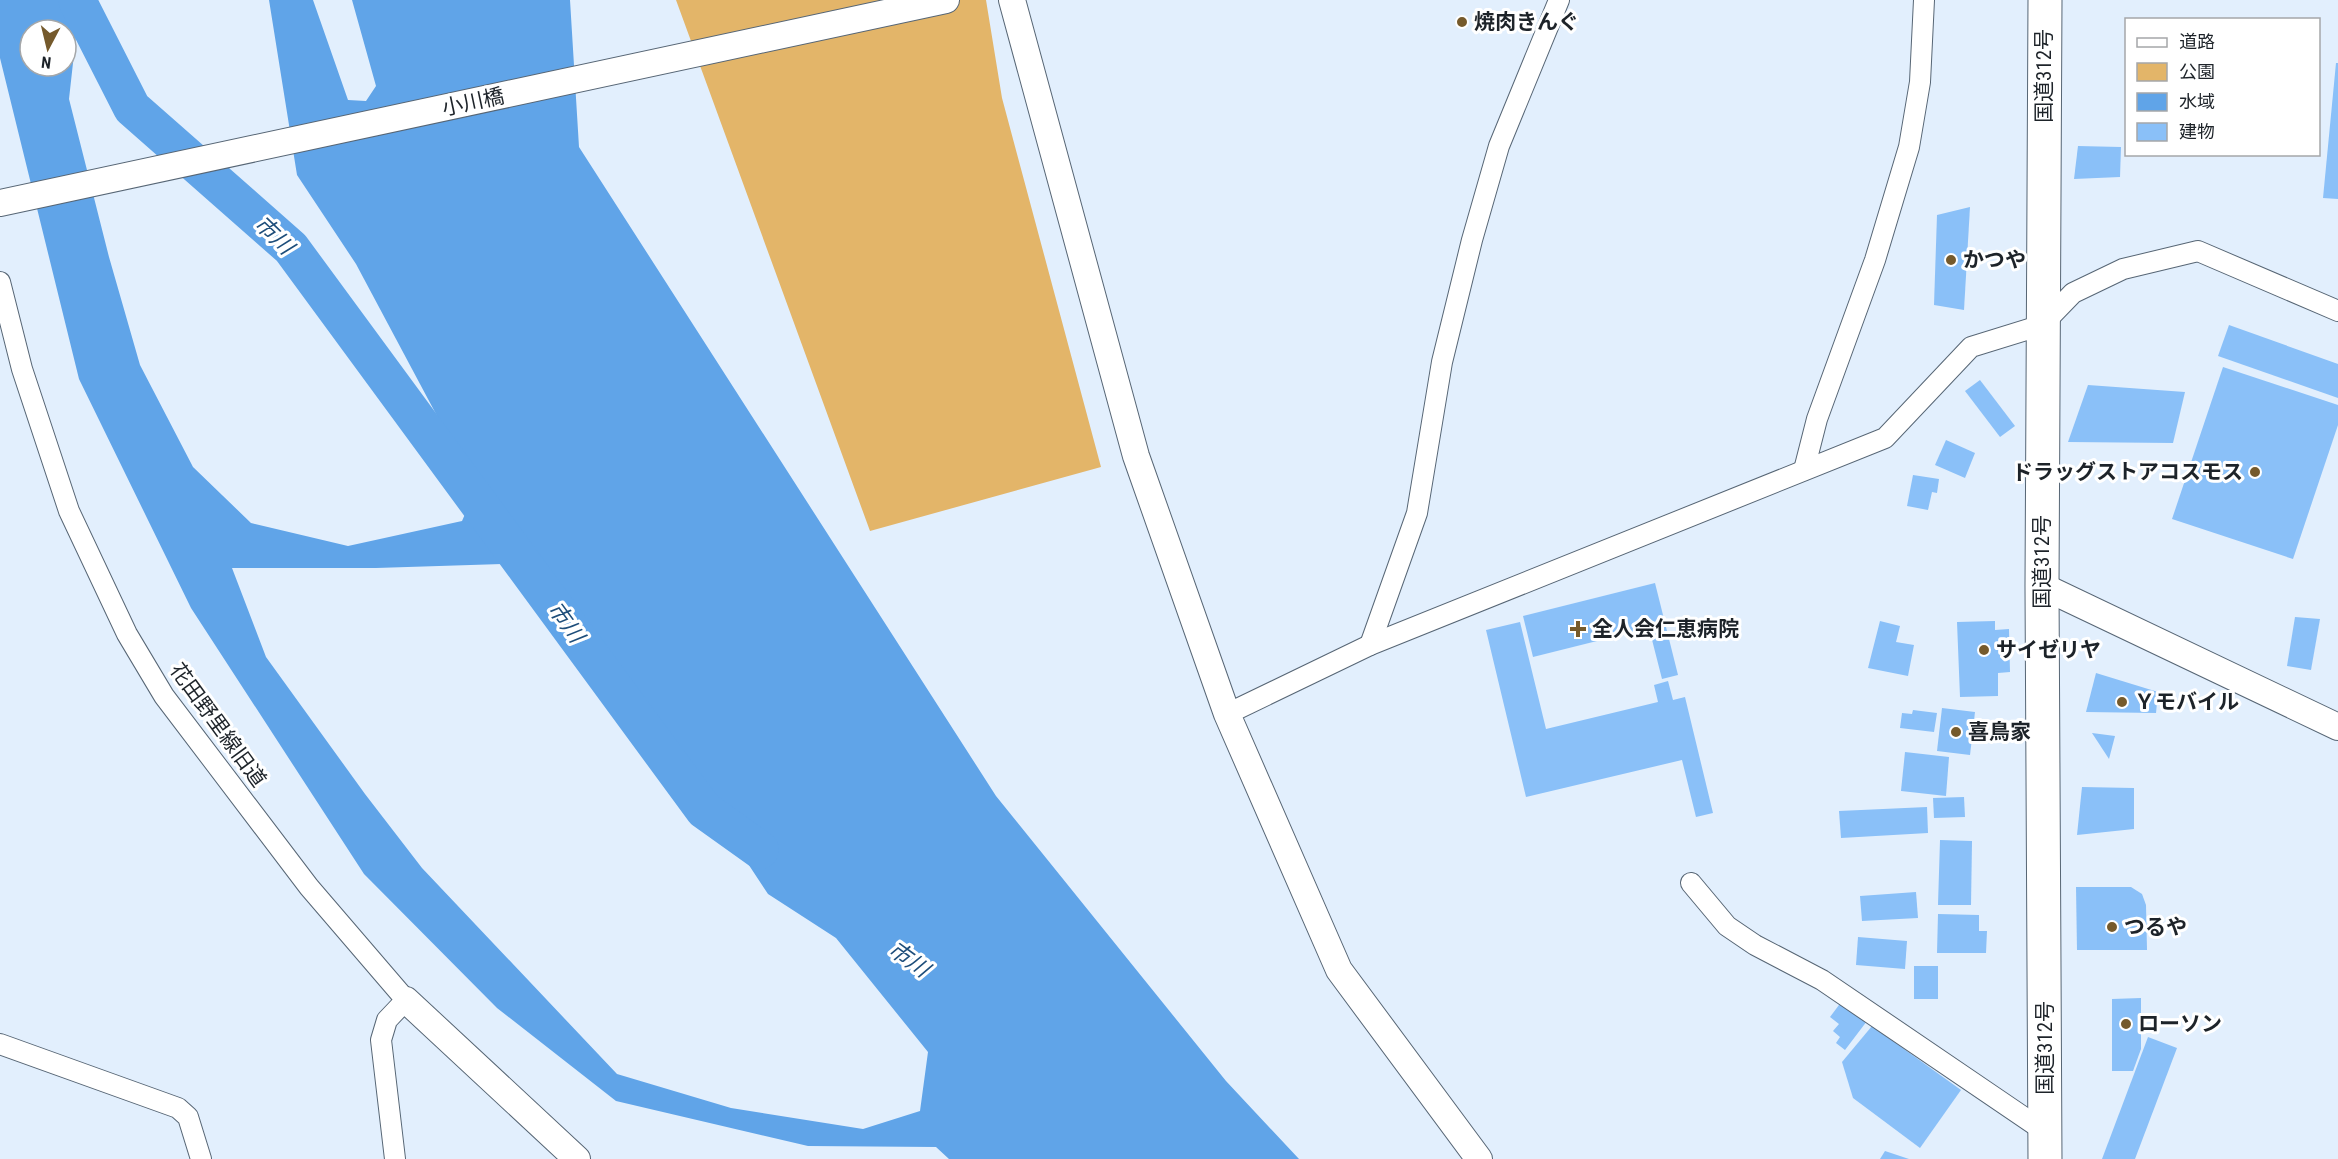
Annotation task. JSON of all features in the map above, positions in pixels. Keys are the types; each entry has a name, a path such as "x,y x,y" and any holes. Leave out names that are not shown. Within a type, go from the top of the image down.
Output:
{"highway":[{"name":"国道312号","path":"2044,0 2042,586 2046,1151"}],"street":[{"name":"小川橋","path":"0,203 946,0"},
{"path":"1012,0 1136,456 1227,714 1339,970 1479,1159"},
{"path":"1370,645 1417,513 1442,362 1472,240 1493,167 1525,80 1559,0"},
{"path":"1804,470 1817,418 1875,260 1909,147 1920,82 1924,0"},
{"path":"1227,714 1370,645 1885,438 1971,347 2042,325 2073,293 2123,269 2198,251 2338,311"},
{"name":"花田野里線旧道","path":"0,282 22,369 69,511 127,634 164,696 296,869 356,944 406,1000"},
{"path":"2042,586 2338,727"},
{"path":"1691,883 1727,926 1755,945 1822,980 2046,1151"},
{"path":"395,1159 381,1040 387,1020 406,1000 577,1159"},
{"path":"0,1044 178,1108 188,1117 201,1159"}],"green space":[{"path":"676,0 986,0 1002,98 1101,467 870,531"}],"water":[{"path":"0,0 80,0 78,18 18,18 18,78 71,78 69,99 109,257 140,365 193,467 251,523 348,546 462,521 476,489 356,264 297,175 269,0 313,0 348,100 366,101 376,86 352,0 570,0 579,147 996,796 1226,1081 1299,1159 949,1159 936,1147 808,1146 616,1101 497,1008 364,874 191,608 79,379 0,58","holes":["530,563 597,642 679,759 768,894 836,938 928,1052 920,1111 863,1129 731,1108 617,1074 422,868 365,794 266,657 232,568 376,568"]}],"building":[{"path":"2336,63 2338,63 2338,199 2323,198"},
{"path":"2078,146 2121,147 2120,177 2074,179"},
{"name":"かつや","path":"1970,207 1964,310 1934,305 1937,215"},
{"path":"2229,325 2338,364 2338,398 2218,356"},
{"name":"ドラッグストアコスモス","path":"2223,367 2338,405 2338,425 2293,559 2172,519"},
{"path":"1980,380 2015,426 2000,437 1965,391"},
{"path":"2088,385 2185,392 2173,443 2068,442"},
{"path":"1946,440 1975,453 1965,478 1935,465"},
{"path":"1913,475 1939,479 1937,493 1932,492 1928,510 1907,506"},
{"path":"1655,583 1678,675 1662,679 1649,628 1533,657 1523,616"},
{"path":"2295,617 2320,619 2311,670 2287,666"},
{"path":"1880,621 1900,626 1896,642 1914,645 1908,676 1868,668"},
{"path":"1995,621 1995,630 2009,629 2010,672 1998,673 1998,696 1960,697 1957,622"},
{"path":"1520,622 1546,729 1658,702 1654,685 1668,681 1673,700 1685,697 1713,813 1696,817 1682,760 1526,797 1486,630"},
{"name":"Ｙモバイル","path":"2096,673 2158,692 2156,713 2086,712"},
{"name":"喜鳥家","path":"1942,708 1975,712 1970,755 1937,751"},
{"path":"1913,710 1937,713 1934,732 1900,728 1902,713 1912,714"},
{"path":"2092,733 2115,736 2109,759"},
{"path":"1905,752 1949,757 1946,796 1901,791"},
{"path":"2082,787 2134,788 2134,829 2077,835"},
{"path":"1964,797 1965,817 1934,818 1933,798"},
{"path":"1927,807 1928,833 1841,838 1839,811"},
{"path":"1940,840 1972,841 1971,905 1938,905"},
{"name":"つるや","path":"2076,887 2131,887 2142,894 2146,905 2147,950 2077,950"},
{"path":"1916,892 1918,918 1862,921 1860,896"},
{"path":"1938,914 1979,915 1979,931 1987,931 1986,953 1937,953"},
{"path":"1858,937 1907,941 1905,969 1856,965"},
{"path":"1914,966 1938,966 1938,999 1914,999"},
{"name":"ローソン","path":"2141,998 2141,1049 2133,1071 2112,1071 2112,999"},
{"path":"1842,1001 1867,1021 1845,1050 1836,1043 1840,1037 1833,1031 1839,1024 1830,1017"},
{"path":"1872,1026 1961,1090 1920,1148 1853,1098 1842,1062"},
{"path":"2148,1037 2177,1048 2135,1159 2102,1159"},
{"path":"1885,1151 1909,1159 1880,1159"}],"waterway":[{"name":"市川","path":"77,0 132,108 291,248 704,810 760,850"}],"place":[{"name":"焼肉きんぐ","path":"1462,22"},
{"name":"かつや","path":"1951,260"},
{"name":"ドラッグストアコスモス","path":"2255,472"},
{"name":"全人会仁恵病院","path":"1578,629"},
{"name":"サイゼリヤ","path":"1984,650"},
{"name":"Ｙモバイル","path":"2122,702"},
{"name":"喜鳥家","path":"1956,732"},
{"name":"つるや","path":"2112,927"},
{"name":"ローソン","path":"2126,1024"}]}
